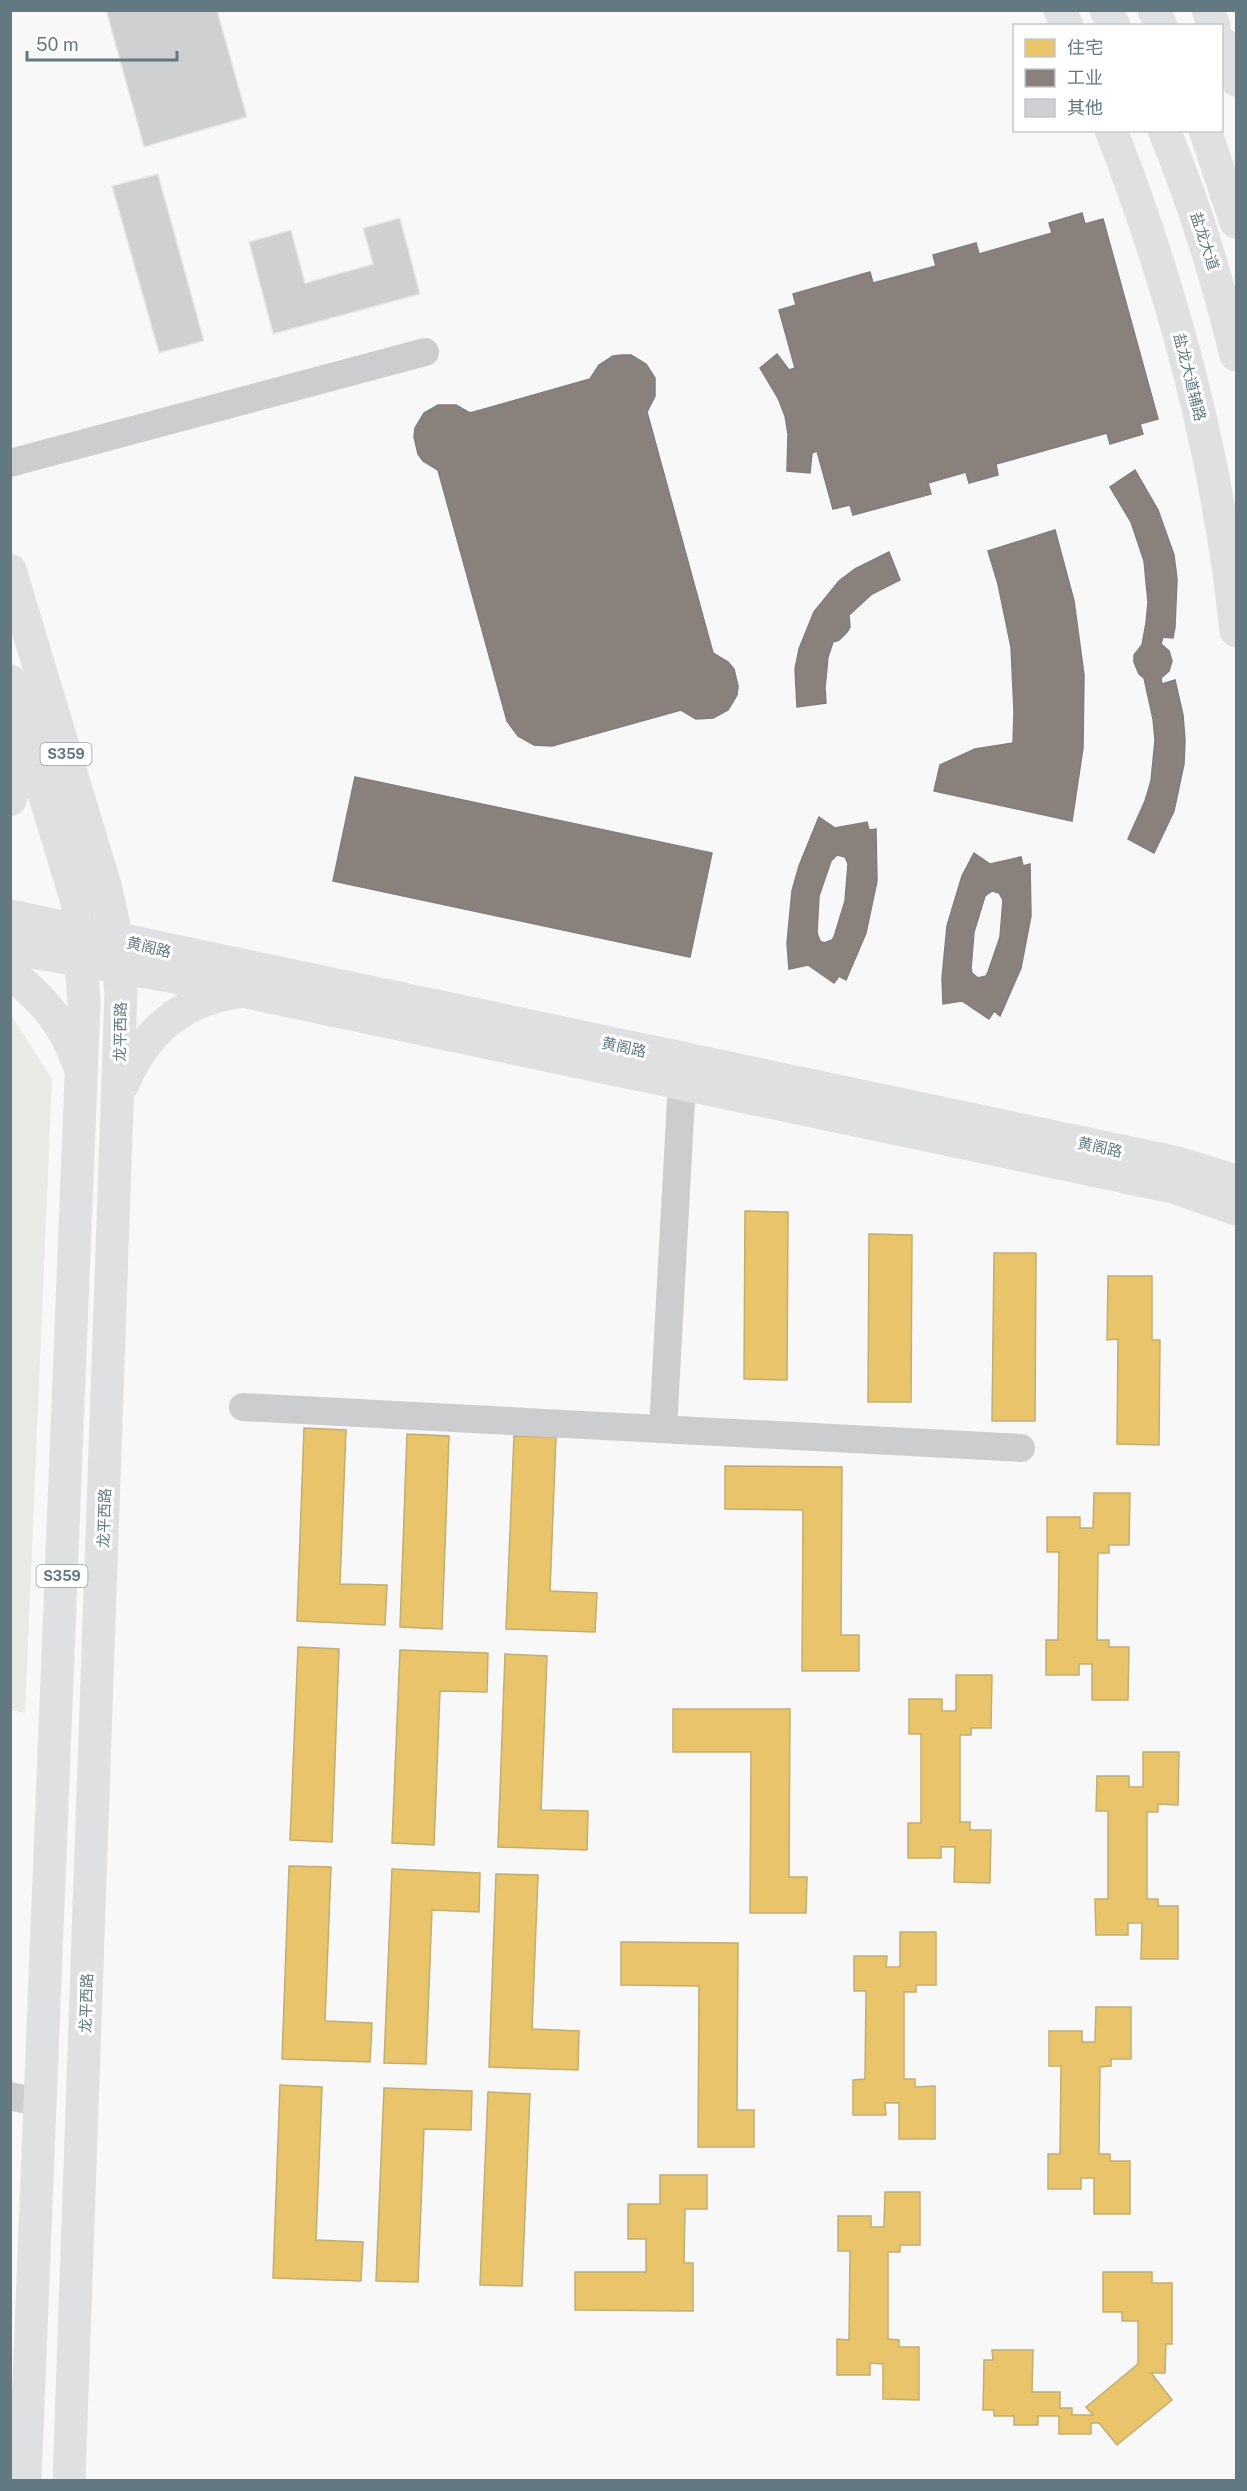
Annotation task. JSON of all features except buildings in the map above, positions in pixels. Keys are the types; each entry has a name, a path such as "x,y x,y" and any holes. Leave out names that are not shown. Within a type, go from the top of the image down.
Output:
{"main road":[{"path":"1060,10 1066,24"},
{"path":"1106,10 1113,24"},
{"path":"1154,10 1160,24"},
{"path":"1223,48 1236,80"},
{"name":"盐龙大道辅路","path":"1112,132 1157,258 1187,361 1215,482 1229,562 1236,631"},
{"name":"盐龙大道","path":"1165,132 1184,177 1212,259 1236,355"},
{"path":"1206,132 1236,222"},
{"name":"龙平西路","path":"10,570 106,889 119,953 118,1094 69,2481"},
{"name":"S359","path":"10,681 78,902 84,1022 45,1999 25,2099 25,2481"},
{"path":"10,800 24,759 25,728"},
{"name":"黄阁路","path":"10,916 82,946 682,1071 1173,1187 1236,1209"},
{"name":"黄阁路","path":"10,948 82,946"},
{"name":"黄阁路","path":"119,953 245,991 1178,1163 1236,1181"},
{"path":"10,972 34,992 53,1014 69,1037 82,1074"},
{"path":"118,1094 133,1060 151,1036 172,1018 191,1004 214,996 245,991"},
{"path":"73,1301 111,1302"},
{"path":"45,1999 86,2000"}],"lane":[{"path":"10,462 425,352"},
{"path":"663,1429 682,1071"},
{"path":"243,1407 1021,1448"}],"shaded area":[{"path":"11,1015 52,1079 25,1713 10,1710"}]}
